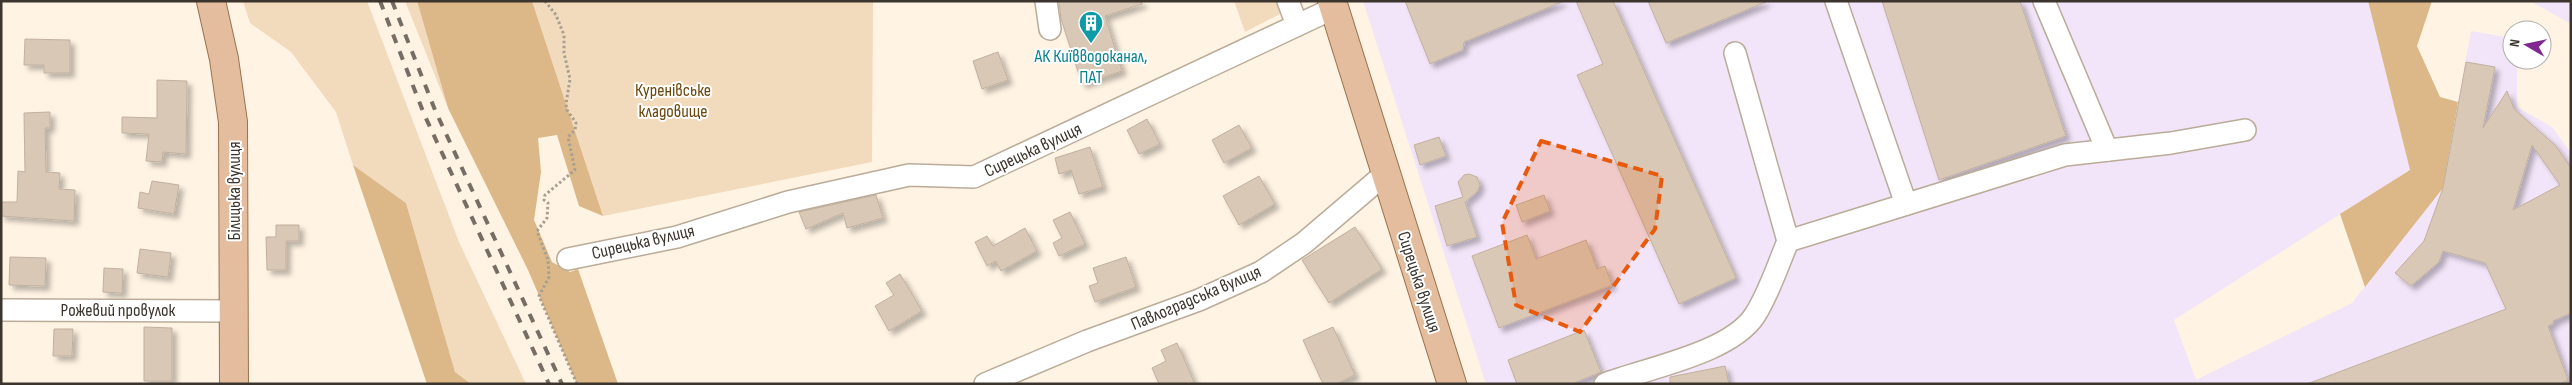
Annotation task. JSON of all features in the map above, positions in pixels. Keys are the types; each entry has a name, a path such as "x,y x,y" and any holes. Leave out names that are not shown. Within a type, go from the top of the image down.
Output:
{"main road":[{"name":"Білицька вулиця","path":"211,1 224,59 233,122 234,384"},
{"name":"Сирецька вулиця","path":"1333,5 1449,382"}],"street":[{"path":"1046,1 1050,29"},
{"path":"1288,1 1296,25"},
{"path":"1836,1 1906,204"},
{"path":"2044,1 2107,150"},
{"name":"Сирецька вулиця","path":"568,259 677,237 788,202 909,175 974,177 1296,25 1333,5"},
{"path":"1605,384 1706,350 1734,338 1755,316 1788,241 1735,53"},
{"path":"1788,241 2065,155 2171,143 2245,130"},
{"name":"Павлоградська вулиця","path":"985,384 1087,341 1199,300 1261,272 1304,243 1385,174"},
{"name":"Рожевий провулок","path":"1,310 234,311"}],"path":[{"path":"545,1 556,15 564,35 564,53 570,79 566,104 567,110 576,123 575,130 568,138"}],"highlighted area":[{"path":"1541,141 1662,176 1655,229 1580,332 1516,305 1502,223"}],"shaded area":[{"path":"417,1 532,1 603,216 579,206 557,135 538,138 541,172 534,220 552,262 570,272 578,269 618,384 577,384 528,270 448,108"},
{"path":"1363,1 2368,1 2410,170 2174,320 2196,380 2352,303 2443,188 2471,31 2502,36 2502,70 2517,70 2517,107 2552,127 2571,153 2571,384 1486,384"},
{"path":"2368,1 2432,1 2417,46 2440,97 2458,102 2443,188 2365,287 2340,214 2410,170"},
{"path":"2530,1 2571,1 2571,24"},
{"path":"353,165 406,203 455,372 471,384 427,384"}],"green space":[{"path":"243,1 367,1 459,242 526,384 471,384 455,372 406,203 353,165 336,112 291,52 250,23"},
{"path":"405,1 417,1 448,108"},
{"name":"Куренівське кладовище","path":"532,1 873,1 872,162 603,216"},
{"path":"1234,1 1279,1 1280,14 1245,32"}],"building":[{"name":"АК Київводоканал, ПАТ","path":"1059,1 1142,1 1142,4 1105,16 1122,71 1082,84 1061,19"},
{"path":"1405,1 1562,2 1464,42 1463,50 1430,64"},
{"path":"1576,1 1613,1 1736,278 1679,304 1577,75 1603,64"},
{"path":"1648,1 1765,1 1766,2 1666,43"},
{"path":"1882,1 2020,1 2066,136 1939,180"},
{"path":"25,39 70,40 70,73 44,73 44,65 24,65"},
{"path":"998,52 1008,80 982,89 973,61"},
{"path":"2466,62 2495,67 2483,128 2507,91 2514,109 2555,145 2571,168 2571,313 2553,321 2554,323 2548,326 2568,380 2559,384 2307,384 2506,309 2485,263 2443,251 2439,262 2411,286 2395,273 2424,241 2443,188","holes":["2532,145 2560,185 2513,210"]},
{"path":"157,80 187,81 186,154 163,152 162,162 146,161 149,134 122,133 122,117 157,118"},
{"path":"50,112 50,128 45,128 46,172 60,173 59,189 75,190 74,221 1,216 1,202 17,202 18,171 25,172 24,113"},
{"path":"1147,119 1160,144 1139,154 1127,130"},
{"path":"1239,125 1252,148 1224,163 1212,140"},
{"path":"1439,137 1446,156 1420,165 1414,145"},
{"path":"1090,147 1103,187 1079,194 1071,170 1059,174 1055,158"},
{"path":"1469,174 1477,177 1480,185 1477,192 1465,202 1477,237 1447,246 1435,206 1463,197 1458,182 1464,175"},
{"path":"1259,176 1275,204 1239,225 1223,196"},
{"path":"152,181 179,185 174,214 138,208 140,192 149,194"},
{"path":"876,195 883,218 847,228 843,213 806,229 799,212"},
{"path":"1544,195 1550,211 1522,222 1516,205"},
{"path":"1070,212 1085,244 1059,256 1053,243 1062,238 1053,220"},
{"path":"276,225 299,225 299,241 286,241 286,270 267,270 266,237 276,237"},
{"path":"1355,227 1382,269 1329,303 1302,260"},
{"path":"1025,228 1037,251 1001,271 996,261 987,266 975,242 987,236 993,246"},
{"path":"1527,235 1536,259 1586,240 1597,269 1605,266 1612,285 1499,328 1472,256"},
{"path":"140,249 171,253 168,277 137,273"},
{"path":"10,257 46,258 45,286 9,285"},
{"path":"1126,257 1136,287 1095,302 1089,286 1098,283 1093,268"},
{"path":"104,268 123,269 122,293 103,292"},
{"path":"900,274 922,311 889,331 875,306 894,295 886,283"},
{"path":"144,327 172,328 172,381 144,381"},
{"path":"1333,327 1355,375 1336,384 1323,384 1303,340"},
{"path":"54,329 73,329 72,356 53,356"},
{"path":"1584,330 1601,372 1572,384 1517,384 1508,360"},
{"path":"1177,343 1195,384 1159,384 1152,368 1166,361 1161,350"},
{"path":"1725,366 1729,384 1670,384 1670,377"}],"railway":[{"path":"380,1 424,114 549,384"},
{"path":"392,1 435,110 562,384"}],"place":[{"name":"АК Київводоканал, ПАТ","path":"1091,44"}]}
